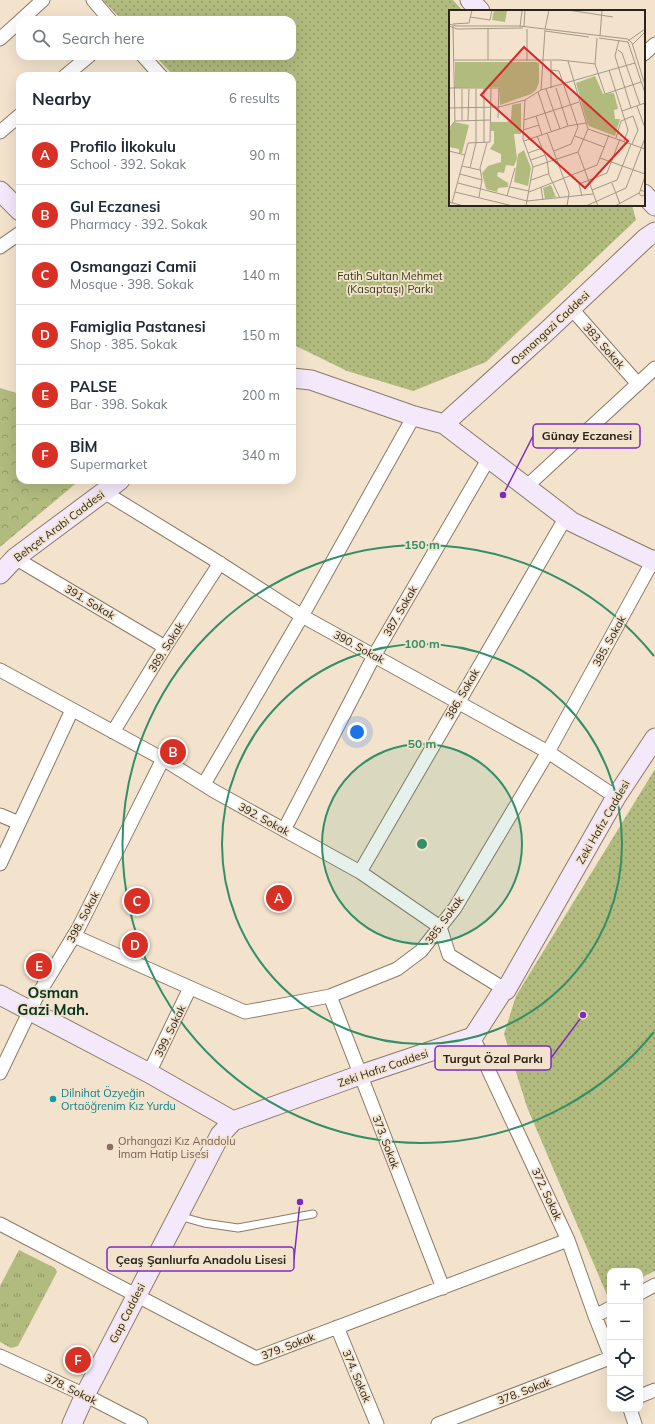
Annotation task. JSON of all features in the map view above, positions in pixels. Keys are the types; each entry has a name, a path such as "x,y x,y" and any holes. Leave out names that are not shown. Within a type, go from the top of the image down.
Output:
{"street":[{"path":"26,16 43,0"},
{"path":"93,0 107,16"},
{"path":"470,0 479,10"},
{"path":"0,39 16,25"},
{"path":"645,53 655,44"},
{"path":"70,72 84,60"},
{"path":"147,60 157,72"},
{"path":"0,132 16,118"},
{"path":"0,191 16,207"},
{"path":"645,195 655,206"},
{"name":"Osmangazi Caddesi","path":"444,424 646,238 655,232"},
{"path":"0,248 16,236"},
{"name":"383. Sokak","path":"571,308 638,384"},
{"path":"526,487 655,368"},
{"path":"296,378 311,380 414,416 444,424 572,522 654,560"},
{"path":"204,784 302,616 414,416"},
{"name":"387. Sokak","path":"284,830 374,656 489,458"},
{"name":"Behçet Arabi Caddesi","path":"0,574 15,558 115,484"},
{"name":"390. Sokak","path":"104,492 220,563 302,616 548,752 616,797"},
{"name":"386. Sokak","path":"360,872 566,517"},
{"name":"391. Sokak","path":"15,558 165,647"},
{"name":"385. Sokak","path":"74,936 244,1012 330,996 397,969 421,951 455,908 548,752 654,560"},
{"name":"389. Sokak","path":"114,732 165,647 220,563"},
{"name":"392. Sokak","path":"0,670 163,759 284,830 360,872 440,927"},
{"path":"0,864 72,710"},
{"name":"Zeki Hafız Caddesi","path":"233,1121 360,1074 473,1037 502,992 506,990 616,797 655,738"},
{"name":"398. Sokak","path":"0,1073 36,998 74,936 163,759"},
{"path":"0,814 19,824"},
{"path":"440,927 449,955 506,990"},
{"name":"399. Sokak","path":"149,1073 190,988"},
{"path":"0,995 149,1073 233,1121"},
{"name":"373. Sokak","path":"330,996 443,1288"},
{"name":"372. Sokak","path":"473,1037 568,1240 607,1346"},
{"name":"Gap Caddesi","path":"72,1424 85,1395 136,1295 220,1135 233,1121"},
{"name":"379. Sokak","path":"0,1224 256,1358 568,1240"},
{"path":"643,1291 655,1285"},
{"path":"595,1316 607,1310"},
{"name":"374. Sokak","path":"337,1327 377,1424"},
{"name":"378. Sokak","path":"0,1356 85,1395 141,1424"},
{"name":"378. Sokak","path":"438,1424 607,1359"},
{"path":"643,1395 655,1390"},
{"path":"631,1412 635,1424"}],"lane":[{"path":"177,1216 204,1223 238,1228 313,1214"}],"green space":[{"name":"Fatih Sultan Mehmet (Kasaptaşı) Parkı","path":"103,0 453,0 462,10 449,10 449,206 632,206 636,220 486,362 413,391 347,371 296,346 296,72 170,72 159,60 296,60 296,16 118,16"},
{"path":"0,388 16,393 16,484 75,484 0,547"},
{"path":"655,769 655,1271 643,1277 643,1268 607,1268 607,1295 527,1107 504,1034 516,996"},
{"path":"19,1250 55,1268 57,1272 18,1346 11,1348 0,1342 0,1286"}],"place":[{"name":"Günay Eczanesi","path":"503,495"},
{"name":"Gul Eczanesi","path":"173,752"},
{"name":"Profilo İlkokulu","path":"279,898"},
{"name":"Osmangazi Camii","path":"137,901"},
{"name":"Famiglia Pastanesi","path":"135,945"},
{"name":"PALSE","path":"39,966"},
{"name":"Turgut Özal Parkı","path":"583,1015"},
{"name":"Dilnihat Özyeğin Ortaöğrenim Kız Yurdu","path":"53,1099"},
{"name":"Orhangazi Kız Anadolu İmam Hatip Lisesi","path":"110,1147"},
{"name":"Çeaş Şanlıurfa Anadolu Lisesi","path":"300,1202"},
{"name":"BİM","path":"78,1360"}],"district":[{"name":"Osman Gazi Mah.","path":"53,1002"}]}
